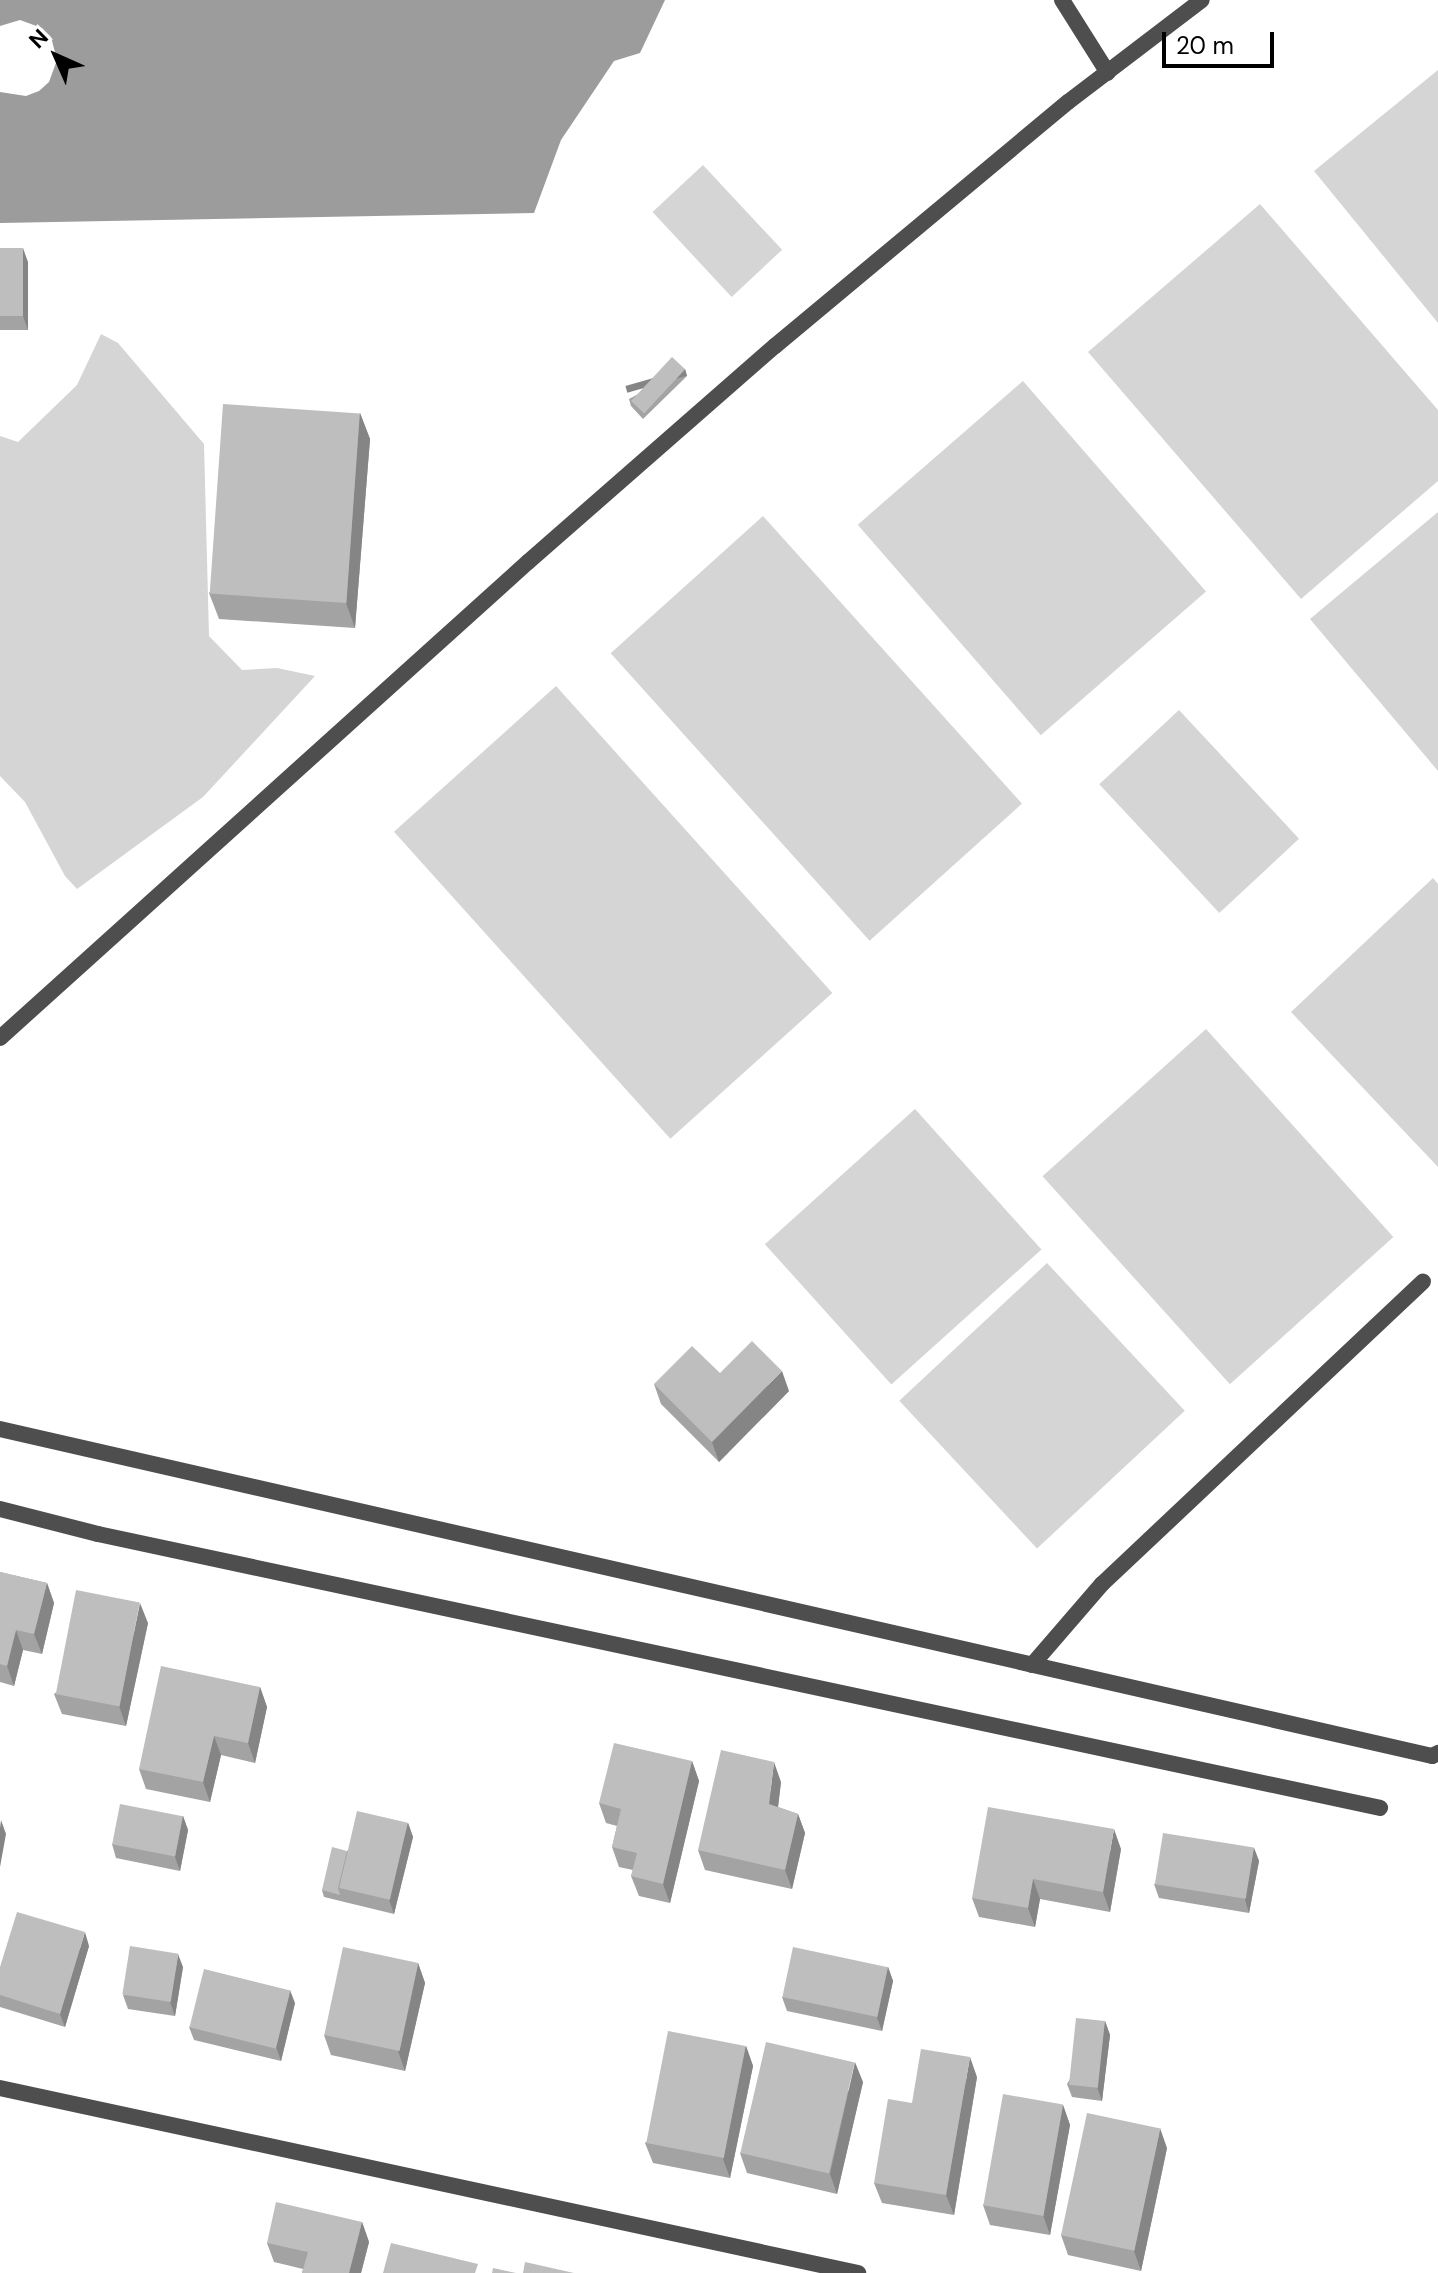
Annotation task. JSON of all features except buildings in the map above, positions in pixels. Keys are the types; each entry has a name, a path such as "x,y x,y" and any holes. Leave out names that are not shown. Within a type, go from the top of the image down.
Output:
{"street":[{"path":"1062,0 1108,73"},
{"path":"0,1038 528,562 763,356 1068,102 1202,0"},
{"path":"1032,1665 1102,1584 1423,1282"},
{"path":"0,1429 1432,1756 1438,1753"},
{"path":"0,1509 114,1537 1380,1808"},
{"path":"0,2088 858,2273"}],"shaded area":[{"path":"0,0 665,0 640,53 614,61 561,140 534,213 0,223 0,92 26,96 39,91 49,82 57,60 51,37 42,28 20,20 0,26"},
{"path":"1438,70 1438,323 1314,171"},
{"path":"703,165 782,250 732,297 653,212"},
{"path":"1260,204 1438,410 1438,481 1301,599 1088,352"},
{"path":"101,334 118,343 204,444 209,636 242,670 277,668 315,676 203,797 77,889 65,876 25,802 0,776 0,436 18,442 77,385"},
{"path":"1023,381 1206,592 1041,735 858,525"},
{"path":"1438,512 1438,771 1310,619"},
{"path":"763,516 1022,804 870,941 611,653"},
{"path":"556,686 832,993 670,1139 394,832"},
{"path":"1179,710 1299,839 1219,913 1099,784"},
{"path":"1433,878 1438,884 1438,1167 1291,1012"},
{"path":"1206,1029 1393,1237 1230,1384 1043,1176"},
{"path":"915,1109 1041,1249 891,1385 765,1244"},
{"path":"1047,1263 1185,1411 1037,1548 899,1401"}]}
